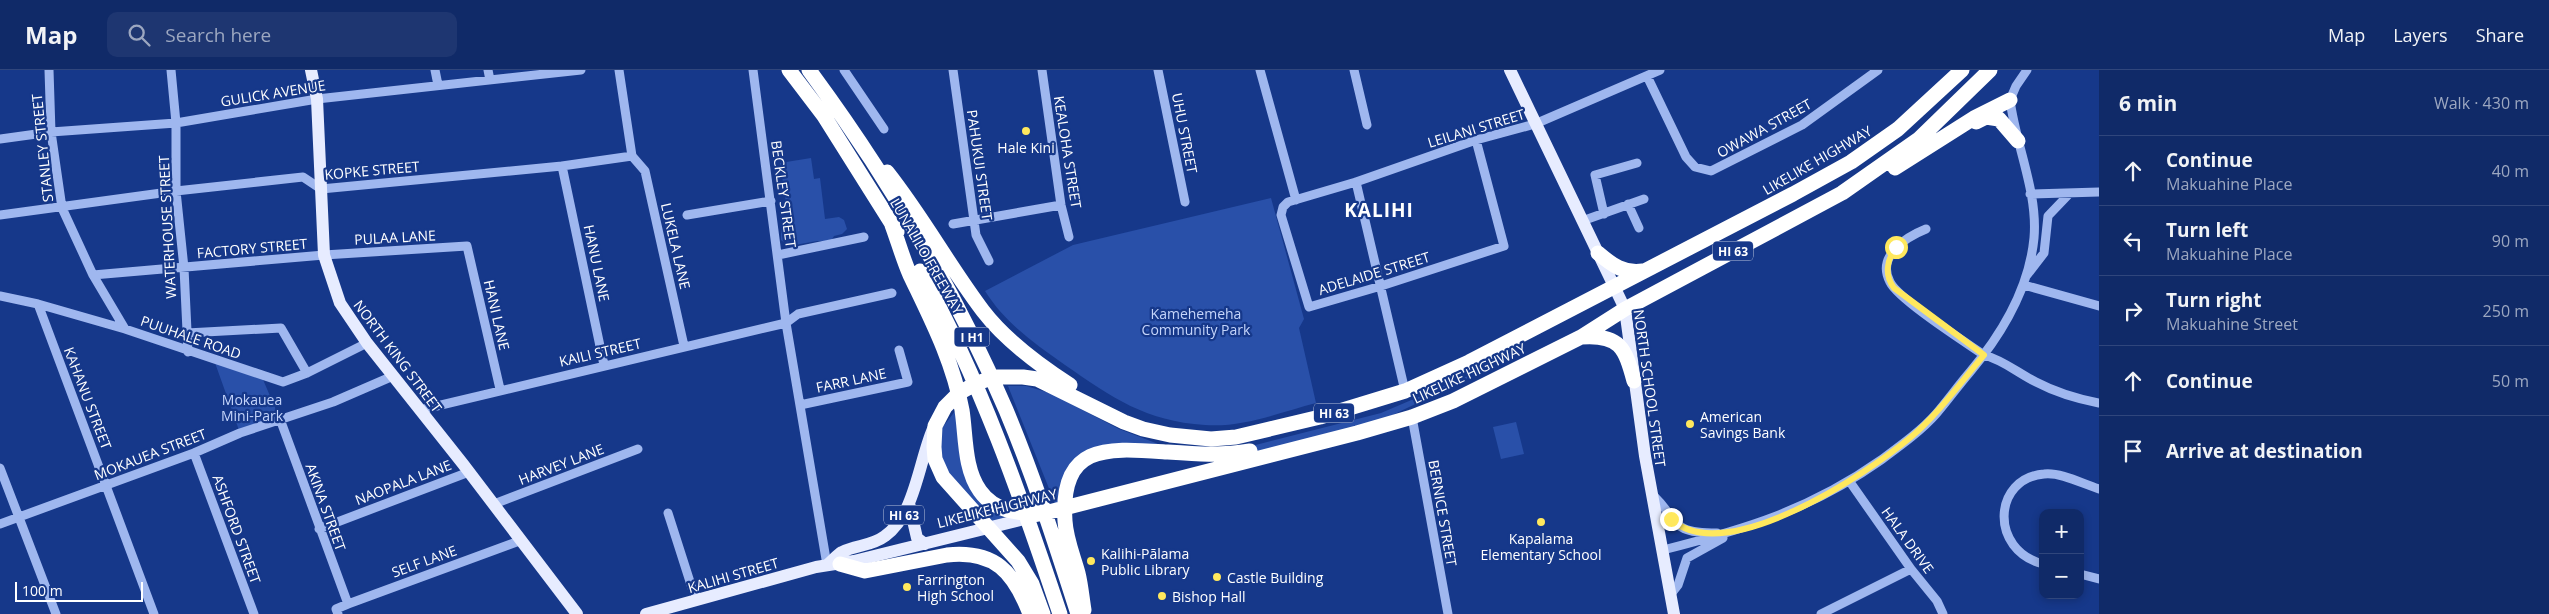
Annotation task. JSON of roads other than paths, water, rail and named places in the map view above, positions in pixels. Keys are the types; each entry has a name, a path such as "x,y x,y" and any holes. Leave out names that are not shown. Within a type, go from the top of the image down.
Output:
{"highway":[{"name":"LUNALILO FREEWAY","path":"789,70 824,116 892,225 946,321 1003,449 1060,614"},
{"name":"LUNALILO FREEWAY","path":"809,70 929,254 958,308 1006,410 1033,480 1078,614"},
{"name":"LIKELIKE HIGHWAY","path":"935,426 952,400 968,388 985,379 1023,376 1050,384 1124,422 1143,429 1170,435 1211,439 1236,437 1320,417 1405,391 1490,352 1851,162 1912,117 1962,70"},
{"name":"LIKELIKE HIGHWAY","path":"1041,514 1357,433 1412,417 1453,401 1581,337 1624,309 1842,193 1919,139 1990,70"},
{"path":"818,83 916,210 984,312 1004,334 1041,365 1088,397 1130,420 1170,435"},
{"path":"1944,139 1974,118 2010,100"},
{"path":"1842,193 1861,187 1981,119 1991,117 2005,124 2018,142"},
{"path":"892,225 910,274 925,303 947,355 962,409 973,479 986,498 996,506 1008,511 1041,514"},
{"path":"1598,253 1622,270 1632,273 1645,271"},
{"path":"1581,337 1609,339 1621,348 1627,354 1634,381"},
{"path":"935,426 935,459 938,470 949,485 1018,561 1032,584 1043,614"},
{"path":"1085,614 1078,575 1067,540 1064,503 1070,478 1085,460 1105,450 1115,449 1207,455 1232,454 1357,433"},
{"path":"834,564 865,571 947,555 961,554 984,557 996,562 1013,579 1023,595 1030,614"}],"main road":[{"name":"NORTH KING STREET","path":"311,70 317,99 324,254 340,303 367,343 522,540 577,614"},
{"name":"NORTH SCHOOL STREET","path":"1510,70 1624,309 1651,493 1674,614"},
{"name":"LIKELIKE HIGHWAY","path":"834,564 842,552 885,537 896,527 909,503 925,448 935,426"},
{"path":"909,503 917,538 925,544"},
{"name":"LIKELIKE HIGHWAY","path":"834,564 925,544 1041,514"},
{"name":"KALIHI STREET","path":"651,613 834,564"}],"street":[{"name":"STANLEY STREET","path":"49,70 52,132 62,208 93,275 125,328"},
{"name":"WATERHOUSE STREET","path":"171,70 176,123 176,191 184,268 188,352"},
{"path":"435,70 438,85"},
{"path":"488,70 490,80"},
{"name":"GULICK AVENUE","path":"0,139 52,132 176,123 317,99 581,70"},
{"path":"620,70 632,156"},
{"name":"BECKLEY STREET","path":"753,70 786,323 800,405 834,564"},
{"path":"844,70 884,129"},
{"name":"PAHUKUI STREET","path":"953,70 976,235 988,261"},
{"name":"KEALOHA STREET","path":"1042,70 1061,205 1069,237"},
{"name":"UHU STREET","path":"1158,70 1185,202"},
{"path":"1260,70 1296,200"},
{"path":"1354,70 1367,125"},
{"name":"LEILANI STREET","path":"1296,200 1356,182 1476,140 1535,124 1660,70"},
{"name":"OWAWA STREET","path":"1648,76 1686,157 1695,167 1707,171 1719,169 1802,125 1878,70"},
{"path":"1662,550 1732,532 1787,514 1850,482 1892,452 1936,414 1984,355 2009,317 2025,281 2034,238 2030,194 2010,100 2016,86 2027,70"},
{"name":"ADELAIDE STREET","path":"1296,200 1286,204 1281,215 1310,307 1504,246 1476,140"},
{"name":"KOPKE STREET","path":"0,215 176,191 303,177 321,189 562,166 632,156"},
{"name":"LUKELA LANE","path":"632,156 645,171 684,346"},
{"path":"1604,214 1595,175 1637,163"},
{"name":"HANU LANE","path":"562,166 604,364"},
{"path":"1356,182 1405,391"},
{"path":"2030,194 2099,192"},
{"path":"2025,281 2042,258 2048,216 2070,193"},
{"path":"1582,222 1644,199"},
{"path":"687,215 771,201"},
{"path":"1628,204 1639,228"},
{"path":"953,224 974,218 1061,205"},
{"path":"1926,229 1910,235 1896,247 1888,265 1890,282 1899,293 1984,355 1999,359 2038,383 2086,400 2099,402"},
{"path":"778,255 864,237"},
{"name":"PULAA LANE","path":"324,254 467,246"},
{"name":"HANI LANE","path":"467,246 500,389"},
{"name":"FACTORY STREET","path":"93,275 324,254"},
{"path":"2025,281 2099,306"},
{"path":"786,323 798,314 892,293"},
{"name":"PUUHALE ROAD","path":"0,296 38,304 125,328 188,352 283,382 307,373 367,343"},
{"name":"KAHANU STREET","path":"38,304 154,614"},
{"name":"KAILI STREET","path":"420,410 604,364 786,323"},
{"path":"187,333 281,328 307,373"},
{"name":"FARR LANE","path":"800,405 908,382 898,350"},
{"name":"MOKAUEA STREET","path":"0,524 194,453 280,418 333,402 393,376"},
{"name":"BERNICE STREET","path":"1412,417 1448,614"},
{"name":"AKINA STREET","path":"280,418 348,604"},
{"name":"HARVEY LANE","path":"494,504 638,449"},
{"name":"ASHFORD STREET","path":"194,453 254,614"},
{"path":"0,468 56,614"},
{"name":"NAOPALA LANE","path":"319,529 469,472"},
{"path":"2039,562 2020,554 2007,536 2004,523 2006,506 2016,488 2029,477 2045,473 2099,489"},
{"name":"HALA DRIVE","path":"1850,482 1937,601 1943,614"},
{"path":"1651,493 1664,505 1671,519 1680,527 1703,533 1732,532"},
{"path":"668,513 692,588 699,600"},
{"path":"1671,594 1678,585 1687,558 1732,532"},
{"name":"SELF LANE","path":"337,611 348,604 522,540"},
{"path":"1821,614 1912,569"},
{"path":"2084,575 2099,579"}],"place":[{"name":"Hale Kini","path":"1026,131"},
{"name":"American Savings Bank","path":"1690,424"},
{"name":"Kapalama Elementary School","path":"1541,522"},
{"name":"Kalihi-Pālama Public Library","path":"1091,561"},
{"name":"Castle Building","path":"1217,577"},
{"name":"Farrington High School","path":"907,587"},
{"name":"Bishop Hall","path":"1162,596"}],"district":[{"name":"KALIHI","path":"1379,210"}],"park label":[{"name":"Kamehemeha Community Park","path":"1196,322"},
{"name":"Mokauea Mini-Park","path":"252,408"}]}
